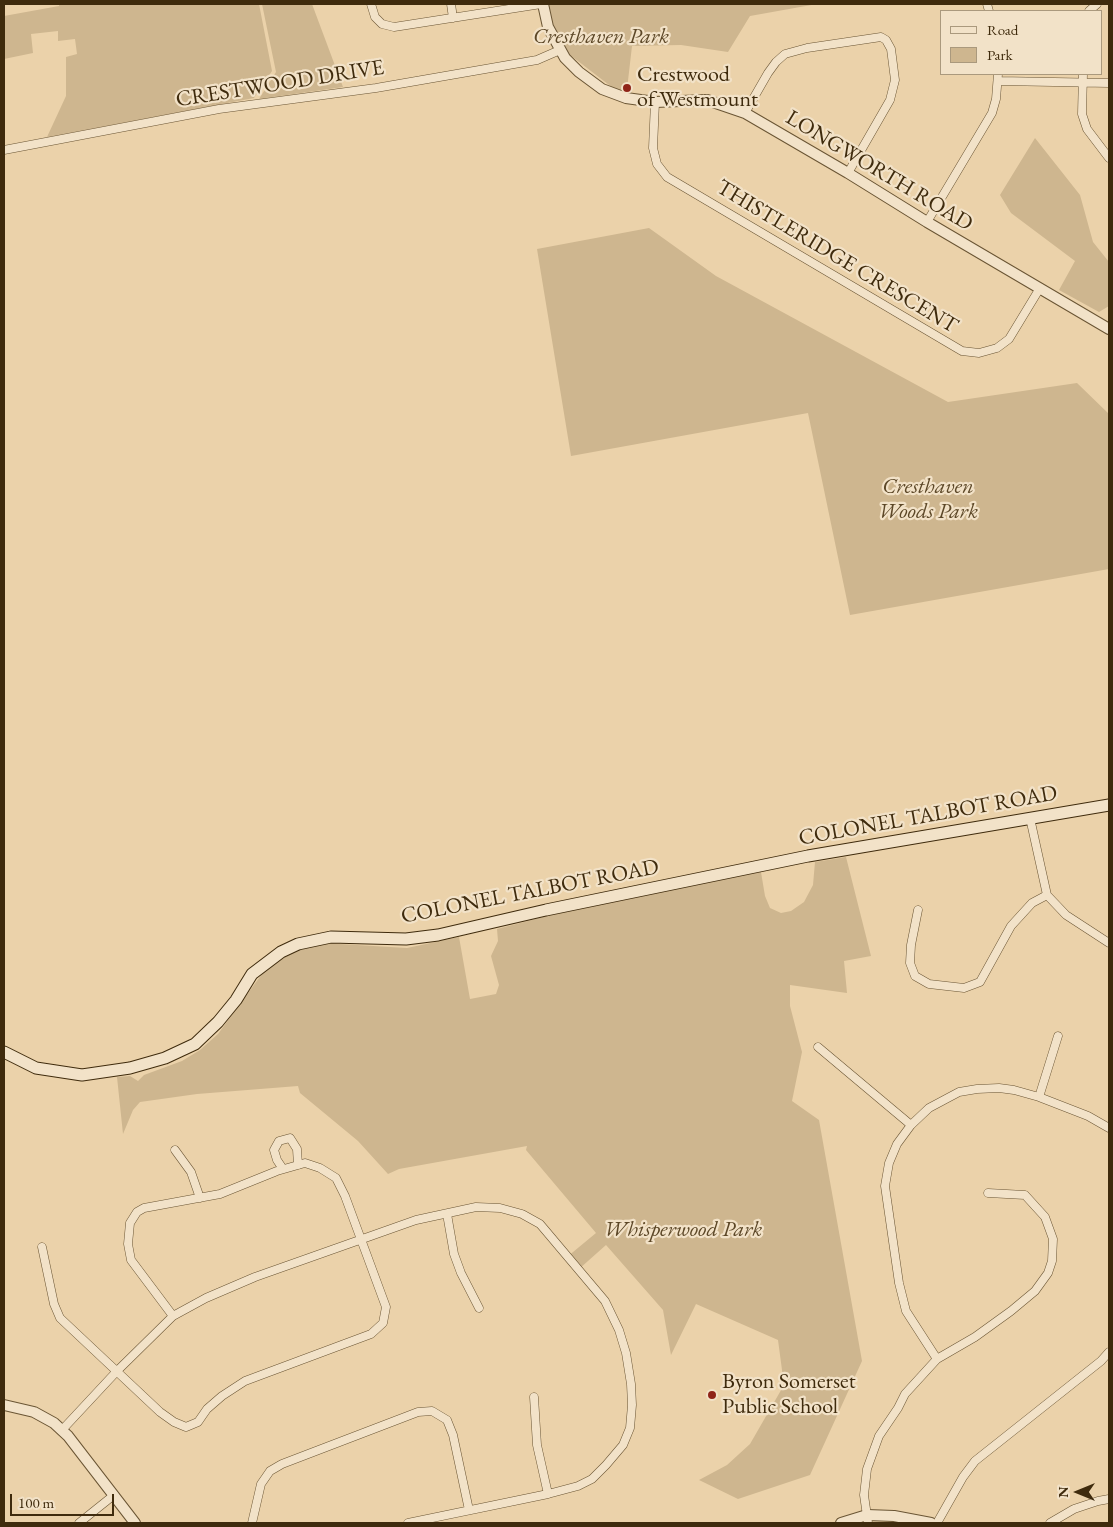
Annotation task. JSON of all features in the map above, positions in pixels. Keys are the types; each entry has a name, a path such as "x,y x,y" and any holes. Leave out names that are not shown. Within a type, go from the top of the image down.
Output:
{"main road":[{"name":"COLONEL TALBOT ROAD","path":"4,1052 36,1068 82,1075 130,1068 165,1058 194,1044 218,1022 236,1000 252,974 281,952 298,944 331,937 406,940 438,935 546,910 808,856 1109,805"}],"street":[{"path":"371,4 375,17 382,24 394,27 542,4"},
{"path":"451,4 453,18"},
{"name":"LONGWORTH ROAD","path":"542,4 548,27 565,58 579,72 602,89 626,98 655,102 707,100 745,113 1109,329"},
{"path":"745,113 768,73 785,54 807,48 880,37 886,40 891,49 895,80 890,100 848,173"},
{"name":"CRESTWOOD DRIVE","path":"4,150 219,109 376,88 537,60 560,50"},
{"path":"1083,75 1082,114 1087,129 1109,158"},
{"path":"927,222 992,113 999,77 1109,84"},
{"name":"THISTLERIDGE CRESCENT","path":"655,102 653,148 657,164 667,177 962,351 979,353 997,348 1009,339 1040,288"},
{"path":"1030,818 1047,895 1066,916 1109,943"},
{"path":"918,910 911,946 910,963 915,976 929,984 964,988 980,982 1011,926 1032,903 1047,895"},
{"path":"1039,1097 1058,1036"},
{"path":"818,1047 910,1125"},
{"path":"937,1360 906,1311 899,1283 886,1186 889,1163 897,1144 910,1125 929,1108 959,1092 999,1088 1039,1097 1088,1116 1109,1127"},
{"path":"283,1169 277,1160 274,1150 279,1141 290,1138 297,1149 298,1165"},
{"path":"175,1150 191,1172 200,1198"},
{"path":"42,1247 54,1304 60,1318 160,1412 174,1422 186,1426 198,1422 207,1409 222,1396 245,1381 371,1334 384,1323 386,1307 345,1196 336,1178 320,1168 305,1163 283,1169 220,1194 144,1208 137,1212 130,1223 128,1244 131,1260 173,1316"},
{"path":"868,1519 864,1495 867,1469 879,1436 905,1394 937,1360 975,1337 1035,1292 1048,1273 1052,1261 1053,1239 1046,1216 1025,1194 988,1193"},
{"path":"62,1430 117,1371 173,1316 206,1298 255,1277 416,1220 476,1207 500,1208 522,1214 540,1224 605,1302 619,1330 626,1353 631,1384 630,1428 623,1445 606,1465 592,1480 578,1486 408,1523"},
{"path":"447,1214 454,1254 461,1273 479,1308"},
{"path":"937,1523 963,1477 975,1461 1101,1361 1109,1352"},
{"path":"534,1397 537,1445 548,1494"},
{"path":"4,1405 34,1412 54,1423 62,1430 135,1523"},
{"path":"252,1523 261,1484 270,1471 282,1464 418,1412 432,1411 447,1420 453,1435 469,1510"},
{"path":"79,1523 114,1495"},
{"path":"1050,1523 1074,1509 1109,1499"},
{"path":"840,1523 894,1516 931,1523"}],"green space":[{"path":"59,4 259,4 272,71 254,98 47,137 66,96 66,57 77,54 75,39 58,41 58,31 31,34 33,53 4,59 4,16 59,6"},
{"path":"262,4 312,4 343,87 259,99 276,72"},
{"name":"Cresthaven Park","path":"547,4 817,4 750,16 728,52 681,45 632,46 626,98 561,48 549,18"},
{"path":"1035,138 1080,195 1093,242 1109,262 1109,306 1099,312 1059,290 1075,261 1011,213 1000,195"},
{"name":"Cresthaven Woods Park","path":"649,228 716,276 948,402 1077,383 1109,414 1109,569 850,615 808,413 571,456 537,249"},
{"name":"Whisperwood Park","path":"846,857 871,956 844,961 847,993 790,985 790,1006 802,1052 792,1101 819,1120 862,1361 810,1475 738,1499 699,1480 727,1465 750,1444 784,1385 778,1340 696,1304 671,1355 663,1310 606,1245 579,1269 567,1257 596,1233 526,1150 527,1146 399,1169 388,1174 358,1141 300,1093 298,1086 197,1094 140,1102 133,1110 123,1134 117,1077 130,1076 138,1081 144,1075 182,1061 200,1050 218,1034 262,974 276,962 303,948 323,943 407,948 459,937 470,999 496,994 499,985 491,956 498,941 497,929 547,916 761,872 765,896 770,908 781,913 791,911 804,902 813,885 815,862"}],"place":[{"name":"Crestwood of Westmount","path":"627,88"},
{"name":"Byron Somerset Public School","path":"712,1395"}]}
